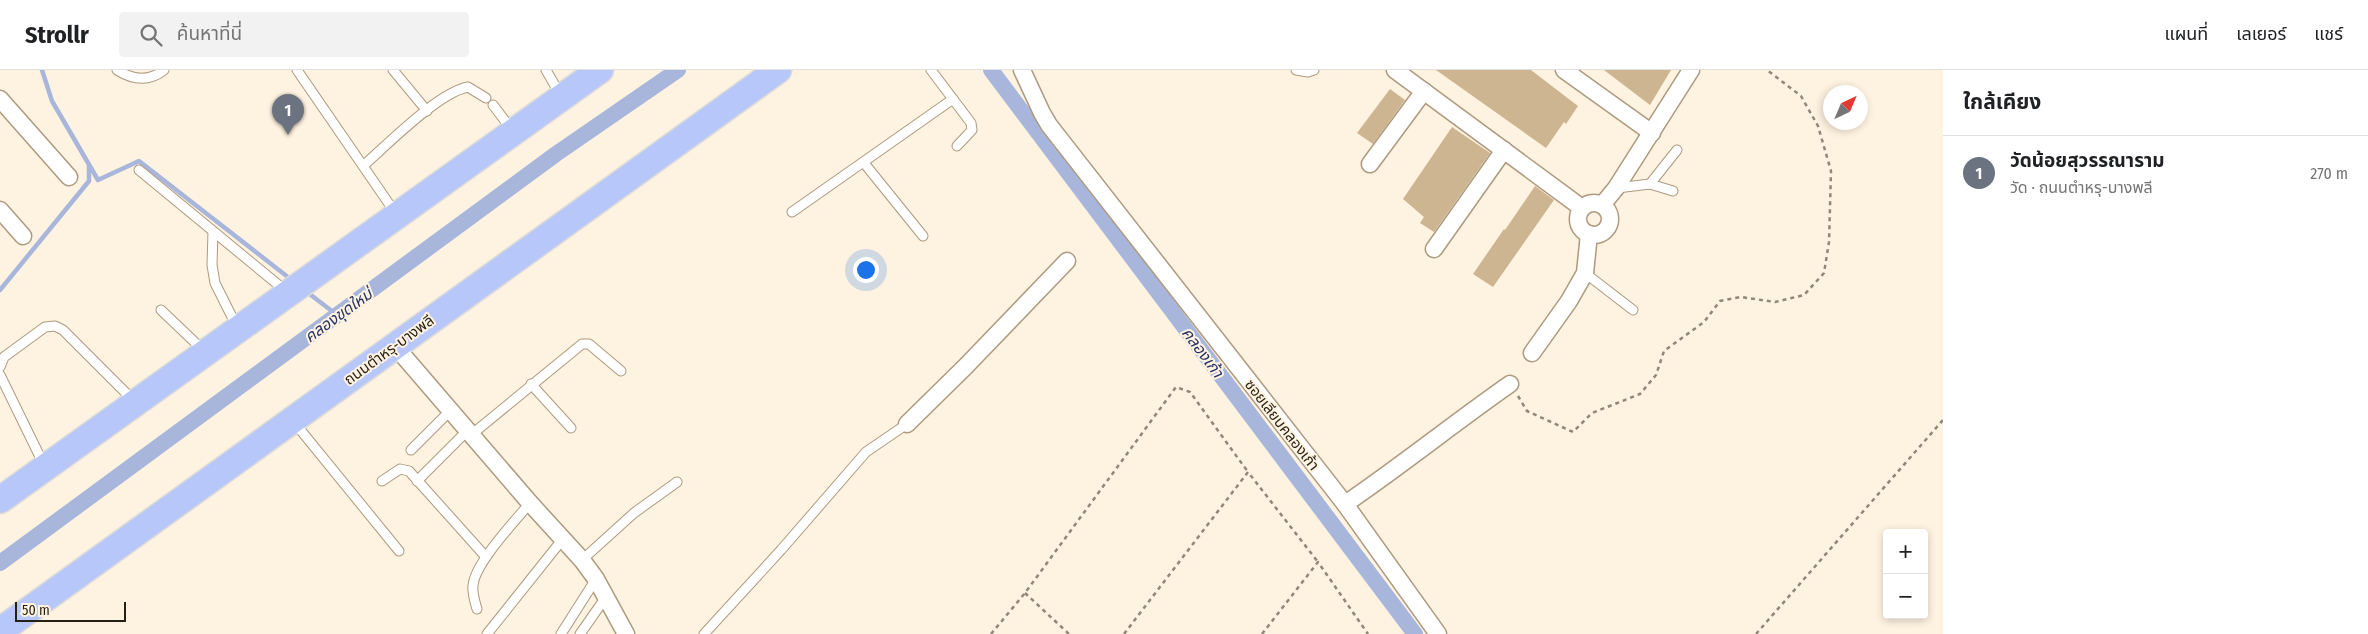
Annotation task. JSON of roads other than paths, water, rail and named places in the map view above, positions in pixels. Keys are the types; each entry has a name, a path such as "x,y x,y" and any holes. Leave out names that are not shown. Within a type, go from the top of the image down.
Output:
{"main road":[{"path":"0,500 600,70"},
{"name":"ถนนตำหรุ-บางพลี","path":"0,631 778,70"}],"street":[{"name":"ซอยเลียบคลองเก้า","path":"1022,70 1049,125 1345,504 1438,634"},
{"path":"1395,70 1582,208"},
{"path":"1564,70 1652,133"},
{"path":"1602,205 1616,188 1691,70"},
{"path":"1370,164 1424,91"},
{"path":"0,99 69,177"},
{"path":"1434,249 1504,150"},
{"path":"1595,203 1602,205 1610,216 1610,222 1602,233 1589,234 1582,230 1578,223 1578,215 1582,208 1595,203"},
{"path":"0,210 23,236"},
{"path":"1532,353 1569,301 1585,273 1589,234"},
{"path":"906,424 966,366 1067,261"},
{"path":"395,346 530,504 582,560 596,579 626,634"},
{"path":"1345,504 1398,468 1457,421 1510,384"}],"lane":[{"path":"117,70 127,76 141,79 156,76 164,70"},
{"path":"297,70 364,165 397,216"},
{"path":"393,70 427,111"},
{"path":"546,70 562,98"},
{"path":"931,70 971,123 972,130 957,146"},
{"path":"1296,70 1308,72 1314,70"},
{"path":"364,165 427,111 460,88 468,87 490,102 514,132"},
{"path":"792,212 953,100"},
{"path":"1650,184 1677,150"},
{"path":"864,162 923,236"},
{"path":"138,170 288,293"},
{"path":"1616,188 1650,184 1673,190"},
{"path":"213,232 212,265 215,283 239,329"},
{"path":"1585,273 1633,310"},
{"path":"160,310 206,352"},
{"path":"0,367 4,357 45,327 55,326 63,330 136,402"},
{"path":"417,481 469,433 582,344 589,344 621,371"},
{"path":"0,375 45,468"},
{"path":"531,384 570,428"},
{"path":"411,450 450,411"},
{"path":"293,420 399,552"},
{"path":"704,634 781,550 866,452 906,424"},
{"path":"382,481 400,469 404,469 486,557"},
{"path":"582,560 634,513 677,482"},
{"path":"477,608 472,586 475,576 486,557 530,504"},
{"path":"487,634 562,540"},
{"path":"561,634 596,579"},
{"path":"580,634 606,597"}],"waterway":[{"path":"42,70 52,101 98,180 139,161 293,281"},
{"name":"คลองขุดใหม่","path":"0,563 556,154 678,70"},
{"name":"คลองเก้า","path":"991,70 1415,634"},
{"path":"0,290 89,181 89,166"},
{"path":"307,292 337,315"}],"place":[{"name":"วัดน้อยสุวรรณาราม","path":"288,135"}]}
